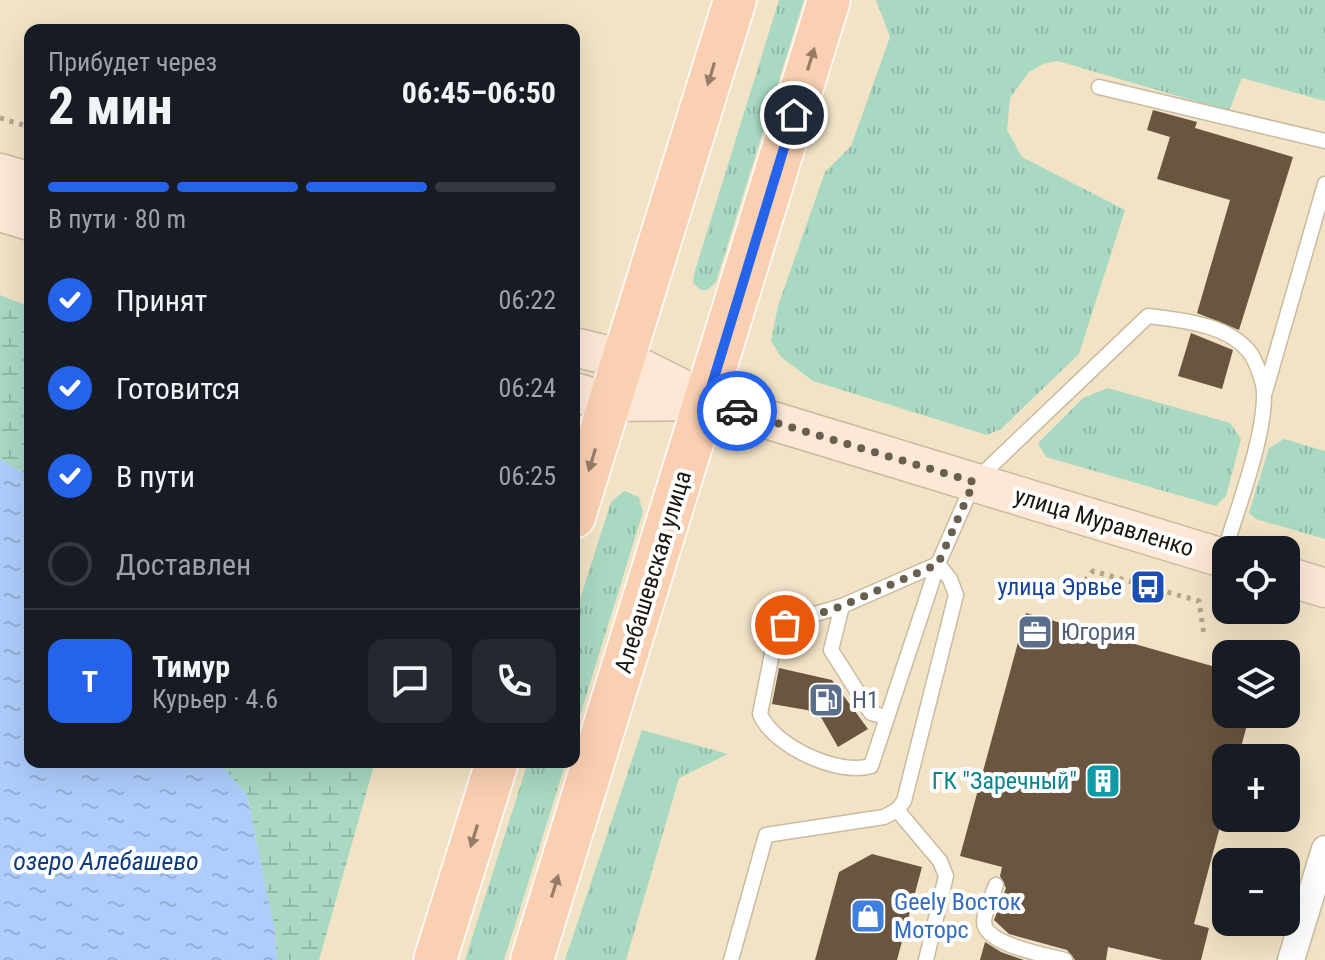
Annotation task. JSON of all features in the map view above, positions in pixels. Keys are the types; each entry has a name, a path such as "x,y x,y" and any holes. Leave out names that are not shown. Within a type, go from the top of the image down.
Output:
{"main road":[{"path":"580,477 592,397 623,359 735,0"},
{"name":"Алебашевская улица","path":"532,960 829,0"},
{"path":"0,173 24,180"},
{"path":"0,212 24,219"},
{"path":"580,348 623,359 707,401"},
{"path":"592,397 707,401"},
{"name":"улица Муравленко","path":"707,401 1212,554"},
{"path":"1300,580 1325,588"},
{"path":"435,960 495,768"}],"street":[{"path":"1291,960 1325,849"}],"lane":[{"path":"1099,87 1325,141"},
{"path":"1230,536 1258,433 1265,392 1325,184"},
{"path":"938,564 842,606 792,621 776,633 760,714 765,726 794,751 859,769 871,766 938,564 974,482 1119,340 1148,316 1218,330 1250,353 1265,392"},
{"path":"731,960 766,835 884,817 897,810 904,801 956,595 950,579 938,564"},
{"path":"842,606 831,650 871,713 886,717"},
{"path":"897,810 940,861 946,876 926,960"},
{"path":"996,885 984,922 987,932 1000,942 1065,960"}],"path":[{"path":"0,118 24,125"},
{"path":"1072,596 1093,571 1199,601 1204,635"}],"green space":[{"path":"779,0 804,0 716,282 707,290 701,290 693,283 694,274"},
{"path":"876,0 1325,0 1325,101 1242,78 1229,111 1058,61 1043,64 1029,72 1010,98 1007,130 1022,157 1125,210 1079,354 1001,429 987,435 813,381 781,357 771,341 778,306 825,172 851,146 890,37"},
{"path":"0,295 24,305 24,473 0,459"},
{"path":"1108,388 1230,423 1241,439 1226,496 1216,506 1046,457 1038,443 1083,398"},
{"path":"1284,439 1325,451 1325,539 1256,519 1249,513 1269,448"},
{"path":"624,491 639,497 643,512 580,716 580,599 611,502"},
{"path":"642,730 728,754 679,778 626,960 565,960"},
{"path":"224,768 373,768 319,960 277,960 275,932 247,795"},
{"path":"526,768 564,768 504,960 465,960"}],"water":[{"name":"озеро Алебашево","path":"0,459 24,473 24,768 224,768 247,795 275,932 277,960 0,960"}],"building":[{"path":"1153,110 1197,122 1195,128 1293,157 1239,330 1197,313 1230,200 1157,179 1170,137 1147,130"},
{"path":"1191,333 1233,350 1222,389 1178,376"},
{"name":"ГК \"Заречный\"","path":"1026,613 1212,666 1212,728 1246,728 1242,744 1212,744 1212,832 1219,832 1194,924 1209,928 1201,960 1163,960 1108,947 1106,960 1075,960 1067,950 1009,934 994,920 1006,888 1000,876 1002,867 960,856"},
{"path":"779,668 832,680 868,729 838,747 818,712 772,704"},
{"name":"Geely Восток Моторс","path":"872,854 922,867 897,960 815,960 839,872"},
{"path":"985,942 1001,952 1024,960 980,960"}],"way so far":[{"path":"737,411 974,482 938,564 842,606 785,625"}],"place":[{"name":"улица Эрвье","path":"1148,587"},
{"name":"Югория","path":"1035,632"},
{"name":"Н1","path":"826,700"},
{"name":"ГК \"Заречный\"","path":"1103,781"},
{"name":"Geely Восток Моторс","path":"868,916"}],"route":[{"path":"737,411 707,401 794,115"}]}
